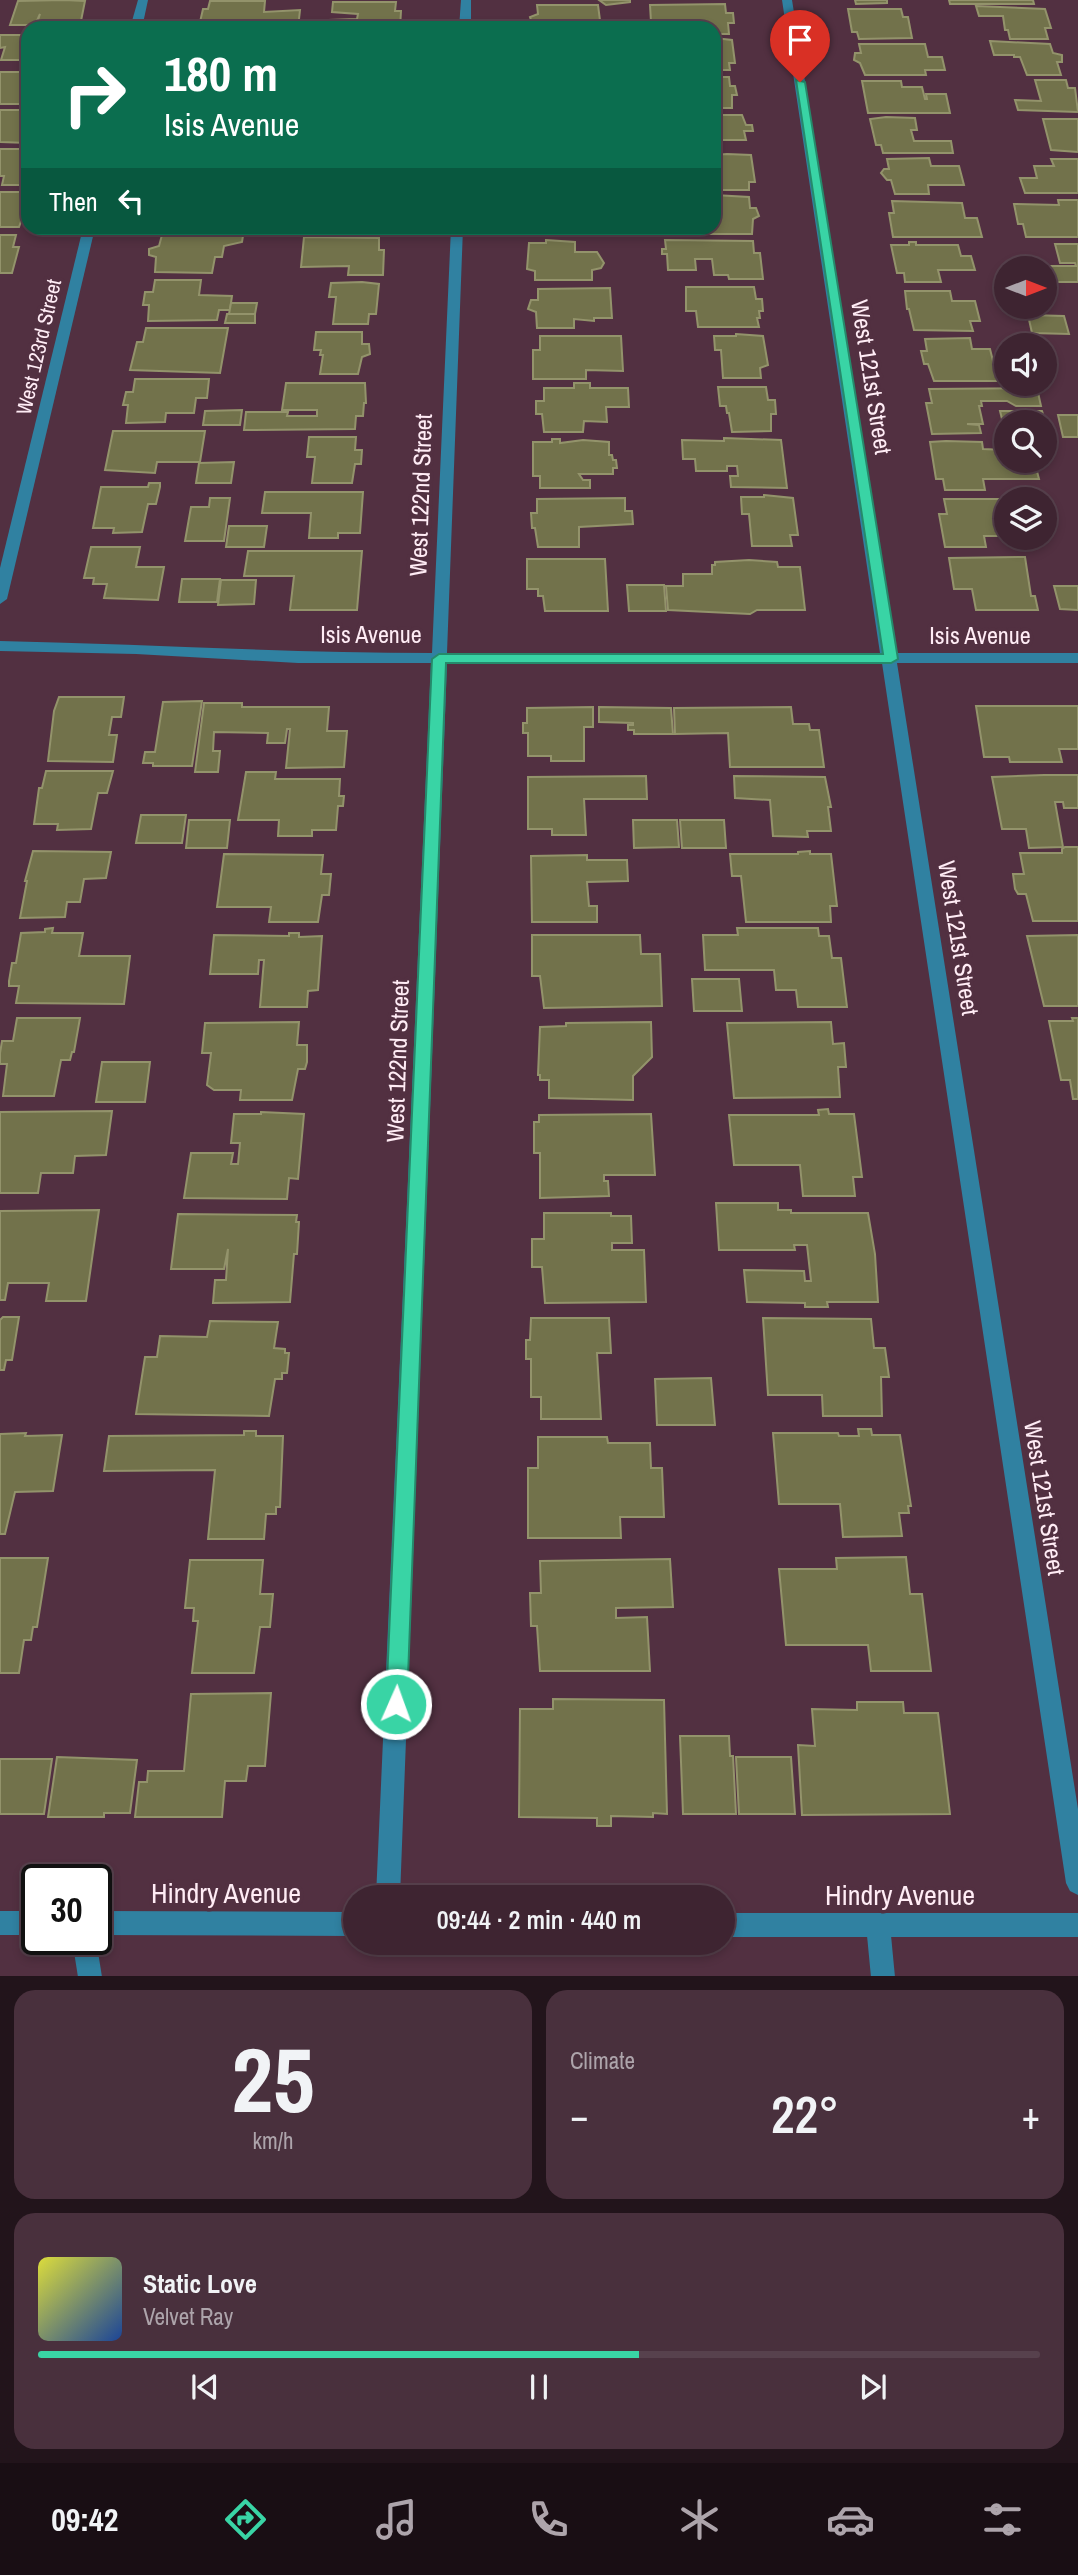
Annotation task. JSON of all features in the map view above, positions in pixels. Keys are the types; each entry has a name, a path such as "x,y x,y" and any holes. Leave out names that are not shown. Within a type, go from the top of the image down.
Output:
{"street":[{"path":"138,21 143,0"},
{"path":"465,21 466,0"},
{"name":"West 121st Street","path":"787,0 891,659 1078,1884"},
{"name":"West 123rd Street","path":"0,599 87,235"},
{"name":"West 122nd Street","path":"388,1885 457,235"},
{"name":"Isis Avenue","path":"0,646 136,649 298,658 1078,658"},
{"path":"0,1923 21,1923"},
{"name":"Hindry Avenue","path":"112,1923 343,1924"},
{"name":"Hindry Avenue","path":"735,1925 1078,1924"},
{"path":"878,1925 883,1976"},
{"path":"87,1955 90,1976"}],"building":[{"path":"599,0 630,0 630,2 606,5"},
{"path":"855,0 887,0 887,3 856,4"},
{"path":"949,0 1033,0 1034,4 950,4"},
{"path":"18,1 85,1 81,21 38,21 40,14 37,21 21,21 21,25 10,25"},
{"path":"210,1 265,1 264,12 300,10 299,21 200,21 203,9 208,9"},
{"path":"333,2 396,2 395,11 401,11 400,21 329,21 357,19 358,14 332,12"},
{"path":"725,4 726,13 733,13 734,23 728,23 729,34 721,34 721,21 651,21 650,5"},
{"path":"537,5 598,5 600,21 531,21 530,17 538,14"},
{"path":"976,6 1045,9 1051,28 1045,28 1048,39 1010,39 1008,30 1005,30 1003,16 979,16"},
{"path":"848,9 901,9 903,17 908,17 912,38 859,39 857,32 852,32"},
{"path":"0,35 21,35 21,60 1,60 5,47 0,48"},
{"path":"721,39 732,40 735,63 729,63 730,70 721,70"},
{"path":"990,41 1050,44 1053,53 1062,55 1062,62 1057,62 1061,75 1027,75 1020,57 994,55"},
{"path":"859,44 925,44 928,57 942,57 945,70 925,70 926,75 865,75 860,63 854,60 855,53 861,53"},
{"path":"0,72 21,72 21,104 0,104"},
{"path":"721,77 729,77 730,86 735,86 737,95 732,95 732,108 721,108"},
{"path":"1035,80 1066,80 1068,88 1075,88 1078,112 1018,110 1015,100 1041,101"},
{"path":"862,81 901,81 902,87 922,87 925,99 926,94 946,94 950,113 868,113"},
{"path":"0,110 21,110 21,143 0,142"},
{"path":"721,115 742,115 746,125 752,125 753,131 744,131 746,140 721,140"},
{"path":"915,118 917,130 911,130 914,141 951,141 953,153 883,153 881,145 876,145 870,119"},
{"path":"1043,119 1078,119 1078,152 1051,150"},
{"path":"0,149 21,149 21,185 2,185 4,176 0,176"},
{"path":"721,154 751,155 755,182 749,182 749,190 721,190"},
{"path":"929,158 931,166 959,166 964,185 928,185 929,194 895,194 891,180 887,180 881,173 884,169 889,169 887,159"},
{"path":"1051,159 1078,159 1078,193 1025,193 1020,178 1037,178 1034,166 1054,166"},
{"path":"0,192 21,192 19,227 0,227"},
{"path":"721,195 749,197 750,208 756,208 759,216 753,219 752,234 721,234"},
{"path":"1058,200 1078,200 1078,237 1026,237 1023,224 1018,224 1014,204 1059,205"},
{"path":"892,201 962,203 965,218 977,218 982,237 893,237 889,213 894,213"},
{"path":"0,235 16,235 13,247 19,247 12,273 0,273"},
{"path":"162,235 243,235 242,242 224,246 222,257 215,257 212,273 155,272 156,257 149,255 149,249 159,246"},
{"path":"304,237 379,238 379,250 384,250 383,275 348,275 349,266 301,267"},
{"path":"546,240 575,242 575,252 597,252 604,263 601,268 592,270 592,280 535,280 535,271 527,269 529,243 546,243"},
{"path":"665,240 753,241 754,253 760,253 763,279 729,279 728,275 714,275 712,259 695,259 696,270 668,270 667,254 662,254 662,249 666,249"},
{"path":"909,242 916,242 916,245 958,245 961,256 971,256 975,270 938,270 941,282 905,282 904,273 897,273 891,245 909,245"},
{"path":"1055,244 1078,244 1078,282 1057,282 1057,266 1076,266 1075,263 1060,263"},
{"path":"155,280 201,280 199,295 232,296 230,310 219,310 217,320 148,321 149,305 143,305 145,292 153,292"},
{"path":"331,283 379,284 376,314 369,314 368,324 333,324 336,297 329,297"},
{"path":"686,287 754,287 756,299 762,299 763,311 759,311 760,318 757,318 759,327 698,327 696,311 686,311"},
{"path":"610,288 612,318 594,318 594,321 574,319 574,328 537,328 536,312 528,309 531,300 538,300 538,289"},
{"path":"905,291 950,291 952,301 975,301 980,321 970,321 973,331 914,330"},
{"path":"231,303 257,303 255,314 229,314"},
{"path":"227,314 255,314 255,323 225,323"},
{"path":"1057,316 1064,316 1069,334 1057,333 1032,333 1029,319 1057,319"},
{"path":"146,328 228,328 220,373 130,370 137,342 143,342"},
{"path":"316,332 362,332 362,344 369,344 370,354 362,357 358,374 320,374 323,355 320,355 321,350 314,350"},
{"path":"540,336 621,336 623,371 586,370 586,379 533,379 533,350 540,350"},
{"path":"714,336 763,336 768,365 760,368 761,378 723,378 721,350 715,350"},
{"path":"970,338 972,349 990,349 994,381 934,381 928,364 924,364 921,351 927,351 925,339"},
{"path":"135,379 209,379 207,398 196,398 194,413 166,413 165,422 126,423 128,405 123,405 126,392 133,392"},
{"path":"286,383 365,383 366,403 363,416 356,416 355,429 244,430 246,412 288,412 287,416 317,416 317,410 282,410"},
{"path":"574,383 590,383 590,388 628,388 629,407 606,407 607,422 584,421 583,432 544,432 542,414 536,414 536,401 544,401 544,388 574,388"},
{"path":"718,387 766,387 768,400 775,400 776,414 771,414 771,431 732,432 726,406 720,406"},
{"path":"994,388 994,396 1039,396 1041,406 1016,406 1007,401 981,401 982,406 979,406 983,424 967,424 979,425 981,433 932,434 926,403 932,403 929,389"},
{"path":"242,410 240,425 203,425 205,411"},
{"path":"1058,415 1078,415 1078,437 1063,437"},
{"path":"113,431 205,431 200,462 157,462 155,473 105,470"},
{"path":"309,437 356,437 355,450 362,450 361,464 355,464 352,483 312,483 315,457 307,457"},
{"path":"724,438 781,440 787,488 731,487 730,476 738,476 737,466 727,466 727,471 696,471 695,459 683,459 682,440 724,441"},
{"path":"552,439 560,439 560,443 583,440 609,442 609,455 616,460 617,468 613,468 613,474 579,474 583,480 590,480 590,488 540,488 540,476 533,476 533,442 552,442"},
{"path":"930,442 982,442 983,449 994,449 994,473 1037,473 1039,479 983,479 985,490 945,490 943,479 936,479"},
{"path":"234,462 231,483 196,483 199,463"},
{"path":"149,483 160,483 160,487 156,504 148,504 142,532 113,533 114,528 93,528 101,487 148,487"},
{"path":"265,492 363,492 360,533 338,533 338,538 309,538 311,513 262,513"},
{"path":"764,495 793,498 798,535 790,535 792,546 752,546 749,514 742,514 741,497"},
{"path":"210,498 230,498 224,541 185,541 191,507 209,507"},
{"path":"625,498 625,511 632,511 633,524 579,527 579,547 538,547 531,513 537,513 537,499"},
{"path":"944,499 994,499 994,536 984,536 986,547 945,547 939,514 947,514"},
{"path":"229,526 267,526 264,547 226,547"},
{"path":"91,547 140,547 136,567 164,567 158,600 104,598 107,584 93,584 94,578 84,578"},
{"path":"248,551 362,551 357,610 290,610 294,576 244,576"},
{"path":"1025,557 1031,596 1035,596 1038,610 976,610 972,589 954,589 949,558"},
{"path":"527,559 605,559 608,611 545,611 543,596 538,596 538,589 527,589"},
{"path":"715,562 777,562 778,567 800,567 805,610 757,610 750,614 668,610 666,586 683,586 683,574 712,574 712,565 715,565"},
{"path":"182,579 220,579 217,602 179,602"},
{"path":"221,580 256,580 254,604 218,605"},
{"path":"627,585 664,585 666,611 629,611"},
{"path":"1054,586 1078,586 1078,610 1060,609"},
{"path":"59,697 124,697 121,717 112,717 109,735 117,735 113,762 48,761 54,711"},
{"path":"202,701 192,766 153,766 153,763 143,763 145,752 155,752 163,702"},
{"path":"204,703 242,703 242,707 329,707 327,731 347,731 344,767 286,768 290,729 287,729 285,743 267,743 268,733 214,732 213,751 220,751 218,772 195,772"},
{"path":"976,706 1078,706 1078,749 1059,749 1062,762 1010,762 1009,757 984,757"},
{"path":"593,707 593,727 584,727 584,761 551,761 551,756 528,756 528,733 523,733 523,723 527,723 527,708"},
{"path":"599,707 671,708 673,734 634,734 634,730 628,730 628,725 633,723 599,722"},
{"path":"791,707 793,724 809,724 810,730 819,730 824,767 730,767 728,733 675,734 674,708"},
{"path":"46,771 113,771 107,793 98,793 91,829 57,830 58,824 34,824 39,788 42,788"},
{"path":"246,772 276,772 275,779 340,779 339,796 344,796 343,806 338,806 336,830 312,830 312,836 278,836 279,820 238,820"},
{"path":"1078,775 1078,808 1064,808 1063,802 1055,802 1063,847 1029,848 1026,829 1002,829 992,777"},
{"path":"646,776 647,799 584,799 586,835 552,835 552,829 528,829 528,777"},
{"path":"734,776 825,777 831,807 828,807 831,831 807,831 808,837 773,836 770,800 735,798"},
{"path":"141,815 186,815 182,843 136,843"},
{"path":"189,820 230,820 227,848 186,848"},
{"path":"633,820 677,820 679,847 634,848"},
{"path":"680,820 724,820 726,848 682,848"},
{"path":"1065,847 1078,847 1078,921 1033,921 1026,894 1018,894 1015,889 1013,874 1024,874 1020,853 1062,853"},
{"path":"33,851 111,852 106,878 84,879 80,902 67,902 65,917 20,918 25,881"},
{"path":"810,851 810,854 831,854 837,906 830,906 831,922 746,922 741,876 732,876 730,854 798,854"},
{"path":"224,854 323,855 321,874 331,874 329,895 322,895 318,922 269,922 271,907 217,907"},
{"path":"587,855 587,860 627,860 628,881 587,882 589,906 597,906 597,922 532,922 531,856"},
{"path":"53,928 52,933 83,933 79,956 130,956 124,1004 16,1003 19,986 9,986 9,981 12,963 16,963 21,933 45,932 45,929"},
{"path":"737,928 818,928 819,936 829,936 832,958 841,958 847,1007 798,1007 796,990 776,990 774,970 705,970 703,935 738,935"},
{"path":"289,933 299,933 299,937 322,936 318,990 308,991 307,1007 260,1007 264,960 259,960 258,974 210,974 214,935 289,936"},
{"path":"532,935 640,935 641,954 660,954 662,1006 544,1008 540,976 532,976"},
{"path":"1078,935 1078,1006 1044,1006 1027,936"},
{"path":"692,979 739,979 742,1011 694,1011"},
{"path":"17,1018 80,1018 74,1052 70,1060 61,1060 54,1096 3,1096 7,1064 0,1064 2,1041 13,1041"},
{"path":"1072,1018 1078,1018 1078,1099 1073,1099 1070,1080 1061,1080 1049,1021 1073,1021"},
{"path":"299,1022 297,1045 307,1045 307,1062 305,1069 298,1069 292,1100 240,1100 241,1090 214,1090 207,1085 211,1053 202,1053 205,1023"},
{"path":"651,1022 652,1057 633,1076 633,1100 549,1098 549,1080 540,1080 538,1075 540,1027 566,1026 566,1023"},
{"path":"831,1022 833,1044 844,1043 846,1067 838,1067 840,1097 734,1098 727,1023"},
{"path":"102,1062 150,1062 145,1102 96,1102"},
{"path":"828,1109 829,1114 854,1114 862,1177 853,1177 855,1196 803,1196 800,1165 734,1165 729,1115 819,1115 818,1110"},
{"path":"112,1111 106,1155 75,1156 73,1173 41,1173 38,1193 0,1193 0,1112"},
{"path":"234,1114 304,1114 298,1179 289,1178 287,1199 184,1198 191,1153 233,1153 231,1164 238,1164 240,1143 231,1143"},
{"path":"651,1114 655,1175 604,1175 604,1181 608,1181 609,1196 540,1198 540,1153 534,1153 534,1122 539,1122 539,1115"},
{"path":"716,1203 778,1203 778,1210 791,1210 791,1213 868,1213 875,1254 878,1302 827,1302 828,1307 805,1307 805,1303 747,1302 744,1270 804,1271 805,1281 811,1281 807,1245 794,1245 795,1250 719,1250"},
{"path":"99,1210 86,1301 46,1301 49,1283 8,1283 5,1300 0,1300 0,1211"},
{"path":"544,1213 611,1213 611,1216 631,1216 632,1243 612,1243 612,1250 644,1250 646,1302 545,1303 542,1267 532,1267 532,1239 544,1239"},
{"path":"178,1214 297,1215 297,1254 294,1254 290,1302 213,1303 215,1280 226,1280 228,1249 224,1269 171,1269"},
{"path":"3,1317 19,1317 12,1360 6,1360 4,1370 0,1370 0,1320"},
{"path":"531,1318 609,1318 611,1353 597,1353 601,1419 541,1419 541,1397 531,1397 531,1359 526,1359 526,1340 530,1340"},
{"path":"763,1318 871,1319 874,1348 885,1348 889,1377 881,1377 882,1416 823,1416 822,1395 768,1395"},
{"path":"210,1321 278,1322 274,1348 285,1349 285,1353 289,1353 287,1373 282,1373 282,1379 275,1379 269,1416 136,1414 145,1357 157,1357 160,1336 207,1337"},
{"path":"711,1378 715,1425 657,1425 655,1379"},
{"path":"858,1429 871,1429 872,1435 900,1435 911,1506 908,1506 909,1513 899,1513 902,1536 843,1537 840,1504 779,1504 773,1433 838,1433 839,1436 859,1436"},
{"path":"244,1431 256,1431 256,1436 283,1436 280,1507 276,1507 276,1514 266,1514 264,1539 208,1539 215,1470 104,1471 109,1436 244,1435"},
{"path":"26,1433 25,1436 62,1435 53,1491 15,1492 5,1534 0,1534 0,1434"},
{"path":"538,1437 607,1437 608,1443 650,1443 651,1468 662,1468 664,1517 620,1517 621,1538 528,1538 528,1468 538,1468"},
{"path":"906,1557 910,1594 922,1594 931,1671 871,1671 868,1645 786,1645 779,1569 837,1569 836,1558"},
{"path":"0,1558 48,1558 37,1627 33,1627 31,1640 24,1640 19,1673 0,1673"},
{"path":"670,1559 673,1607 616,1608 616,1618 647,1617 650,1671 540,1671 537,1626 531,1626 530,1593 541,1593 540,1561"},
{"path":"190,1560 263,1560 260,1594 273,1594 270,1627 260,1627 254,1673 192,1673 198,1621 193,1621 194,1608 185,1608"},
{"path":"271,1693 265,1766 248,1766 246,1781 225,1781 222,1817 135,1817 139,1782 147,1782 148,1771 184,1771 191,1694"},
{"path":"553,1699 664,1700 667,1814 653,1813 653,1817 611,1816 611,1826 597,1826 597,1818 519,1817 520,1709 553,1709"},
{"path":"857,1702 903,1702 904,1713 938,1713 950,1814 802,1815 798,1745 815,1746 812,1709 857,1710"},
{"path":"680,1736 729,1736 730,1756 733,1756 736,1814 683,1814"},
{"path":"57,1757 137,1760 130,1813 104,1813 104,1817 48,1817"},
{"path":"736,1757 791,1757 795,1814 739,1814"},
{"path":"0,1759 52,1759 44,1814 0,1814"}],"route":[{"path":"396,1704 439,659 891,659 800,82"}]}
